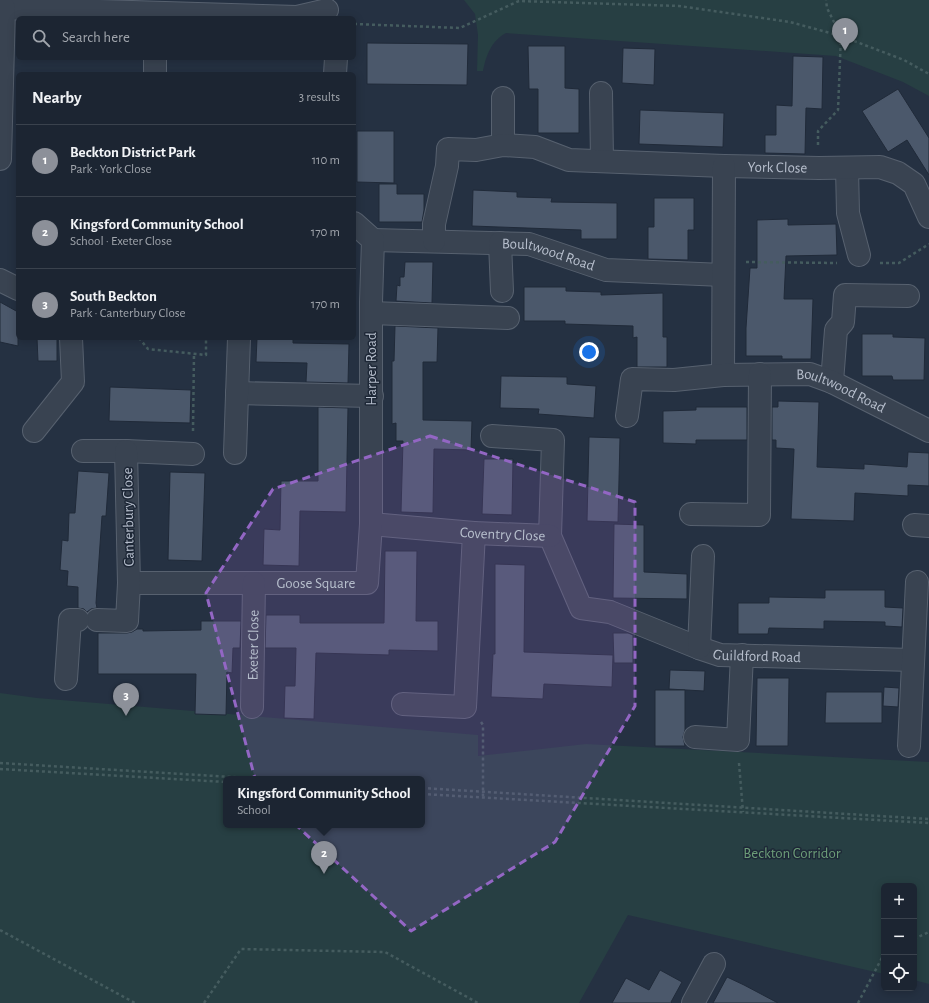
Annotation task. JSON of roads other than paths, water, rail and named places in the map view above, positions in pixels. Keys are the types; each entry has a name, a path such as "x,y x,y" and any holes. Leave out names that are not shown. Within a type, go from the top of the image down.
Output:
{"street":[{"path":"0,159 9,126 2,8 154,16"},
{"path":"301,16 329,9"},
{"path":"155,60 155,72"},
{"path":"335,72 336,60"},
{"path":"601,93 602,161"},
{"path":"503,98 503,145"},
{"name":"York Close","path":"434,241 434,224 447,166 448,149 476,150 503,145 535,148 569,160 724,166 819,168 880,167 898,173 914,184 929,216"},
{"path":"723,375 724,166"},
{"path":"847,168 848,213 859,261"},
{"path":"356,226 373,240"},
{"name":"Boultwood Road","path":"373,240 529,244 606,270 723,269"},
{"name":"Harper Road","path":"371,524 371,313 373,240"},
{"path":"500,243 502,291"},
{"path":"0,280 16,288"},
{"path":"832,382 836,330 843,322 845,295 908,296"},
{"path":"371,313 508,318"},
{"path":"34,431 73,382 71,340"},
{"path":"235,453 239,340"},
{"path":"691,514 758,515 760,374"},
{"name":"Boultwood Road","path":"627,416 632,379 674,380 723,375 810,374 832,382 929,431"},
{"path":"237,393 372,396"},
{"name":"Coventry Close","path":"371,524 474,533 550,536 553,440 492,436"},
{"name":"Canterbury Close","path":"83,451 193,454"},
{"name":"Canterbury Close","path":"66,678 70,620 127,621 129,583 126,451"},
{"name":"Goose Square","path":"254,583 366,583 371,524"},
{"path":"403,704 465,707 474,533"},
{"name":"Guildford Road","path":"550,536 581,608 610,612 720,655 913,660"},
{"path":"699,648 703,556"},
{"path":"909,746 917,582"},
{"name":"Canterbury Close","path":"129,583 254,583"},
{"name":"Exeter Close","path":"252,707 254,583"},
{"path":"695,737 738,740 742,655"},
{"path":"693,1003 714,964"}],"place":[{"name":"Beckton District Park","path":"845,51"},
{"name":"South Beckton","path":"126,716"},
{"name":"Kingsford Community School","path":"324,874"}],"park label":[{"name":"Beckton Corridor","path":"792,853"}]}
